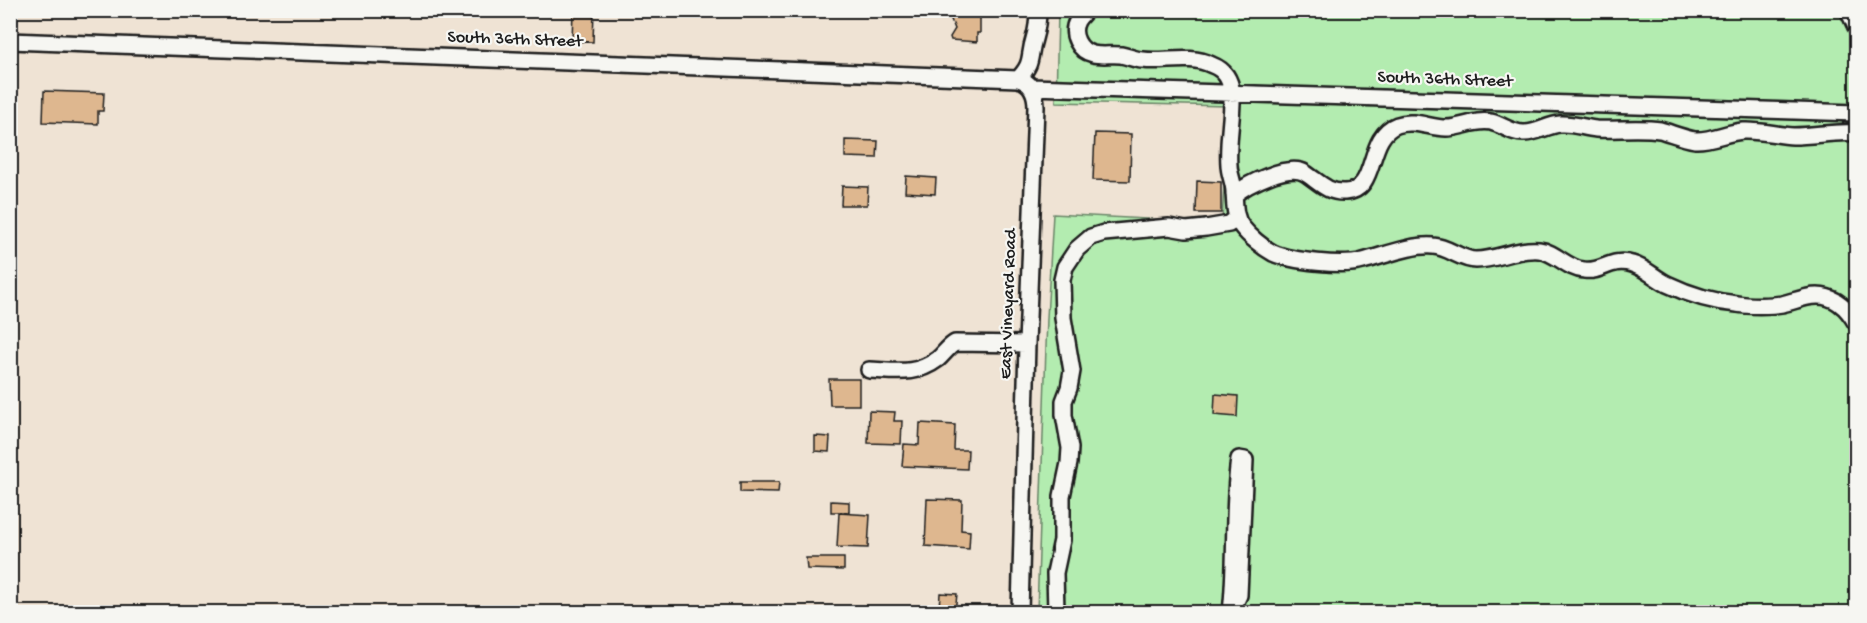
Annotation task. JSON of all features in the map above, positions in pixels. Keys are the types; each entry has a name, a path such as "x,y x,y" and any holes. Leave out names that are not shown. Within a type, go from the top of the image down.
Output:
{"street":[{"path":"1025,83 1026,70 1032,57 1033,42 1038,28 1038,10"},
{"path":"1086,10 1077,22 1075,31 1078,44 1086,52 1096,55 1121,55 1143,60 1189,59 1210,63 1226,75 1230,81 1232,93 1229,166 1235,212 1240,225 1271,252 1294,259 1341,263 1360,262 1388,253 1427,246 1451,250 1464,258 1476,260 1526,250 1541,250 1555,255 1570,266 1583,270 1595,270 1618,261 1634,264 1667,284 1702,297 1738,305 1778,305 1809,297 1824,296 1837,300 1851,312 1857,322"},
{"path":"1848,10 1857,27"},
{"name":"South 36th Street","path":"10,41 1232,93 1857,113"},
{"name":"East Vineyard Road","path":"1020,612 1036,107 1036,100 1025,83"},
{"path":"1234,195 1264,177 1295,170 1303,172 1320,185 1333,190 1345,192 1356,189 1364,182 1378,142 1397,125 1411,123 1450,128 1476,122 1490,122 1515,132 1525,133 1559,124 1575,124 1592,129 1656,130 1693,140 1705,140 1743,131 1793,136 1843,132 1857,134"},
{"path":"1056,612 1055,573 1062,540 1062,496 1070,448 1064,415 1072,371 1063,318 1062,280 1065,267 1077,249 1091,237 1104,233 1169,227 1186,230 1206,228 1229,224 1237,218"},
{"path":"869,370 905,372 917,370 930,364 955,343 1027,344"},
{"path":"1239,459 1245,460 1246,470 1239,595 1231,611 1235,579 1239,459"}],"green space":[{"path":"1058,11 1856,11 1856,612 1037,612 1047,318 1053,214 1222,223 1228,106 1056,102"}],"building":[{"path":"573,10 594,10 593,42 572,41"},
{"path":"947,10 983,10 977,42 951,40 950,37 955,29"},
{"path":"44,91 104,93 103,111 98,111 98,124 43,122"},
{"path":"1095,133 1131,134 1130,181 1093,180"},
{"path":"845,140 878,141 877,158 845,157"},
{"path":"906,176 936,178 935,194 905,192"},
{"path":"1197,181 1221,182 1221,213 1196,213"},
{"path":"842,186 868,187 867,205 841,205"},
{"path":"829,379 859,379 859,405 830,405"},
{"path":"1215,394 1238,396 1237,417 1214,415"},
{"path":"869,411 895,412 894,421 902,421 901,444 868,443"},
{"path":"920,423 955,425 954,450 968,450 967,469 902,466 904,444 919,445"},
{"path":"815,436 830,437 829,452 815,451"},
{"path":"740,482 779,482 778,493 740,492"},
{"path":"927,499 962,500 961,530 970,531 969,549 925,546"},
{"path":"831,501 849,502 849,512 831,512"},
{"path":"839,513 870,515 868,548 837,547"},
{"path":"806,558 844,558 844,570 807,569"},
{"path":"940,593 957,594 955,612 939,610"}]}
